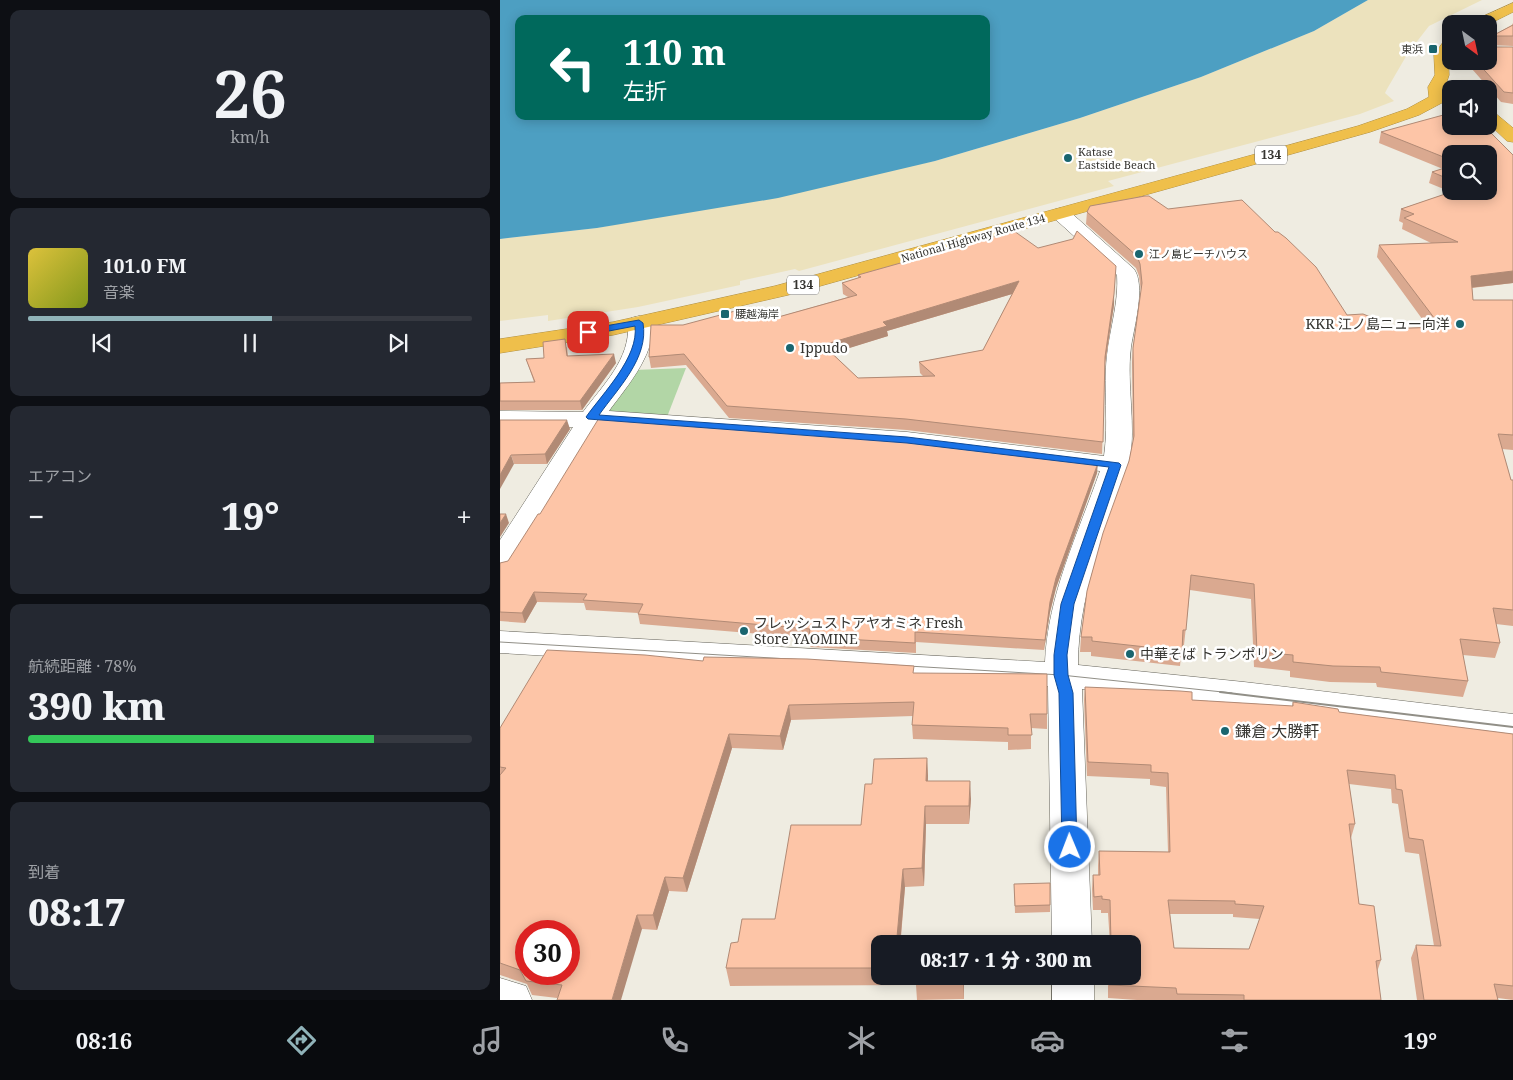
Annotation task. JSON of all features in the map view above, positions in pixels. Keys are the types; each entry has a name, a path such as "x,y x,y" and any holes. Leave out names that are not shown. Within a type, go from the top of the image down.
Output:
{"highway":[{"path":"1497,15 1513,7"},
{"path":"1498,26 1513,18"},
{"name":"National Highway Route 134","path":"1442,53 1442,75 1436,88 1442,90"},
{"name":"National Highway Route 134","path":"500,346 695,312 804,285 1374,126 1412,112 1442,97"},
{"path":"1497,123 1513,137"}],"street":[{"path":"1061,214 1127,273 1128,301 1119,346 1119,418 1115,465 1068,604 1061,655 1061,675 1066,693 1072,935"},
{"path":"500,563 591,419 634,359 640,332 639,323"},
{"path":"500,419 591,419 907,440 1115,465"},
{"path":"500,642 1061,675 1234,692 1513,727"},
{"path":"1073,985 1073,1000"},
{"path":"500,998 511,1000"}],"green space":[{"path":"686,368 667,417 609,414 606,411 634,370"}],"sand":[{"name":"Katase Eastside Beach","path":"1368,0 1482,0 1451,15 1442,15 1442,20 1429,26 1408,53 1385,93 1394,101 1360,114 1108,181 1114,186 799,271 795,269 740,281 740,285 638,307 548,321 548,315 500,321 500,239 597,228 935,161 1080,118 1201,77 1314,31"}],"water":[{"path":"500,0 1368,0 1314,31 1201,77 1080,118 935,161 778,198 597,228 500,239"}],"building":[{"path":"1513,25 1513,36 1498,36 1498,33"},
{"path":"1498,47 1513,47 1513,93 1504,92 1497,84 1497,80 1493,80 1484,70 1498,70"},
{"path":"1442,115 1442,135 1493,135 1513,155 1513,271 1471,276 1473,300 1513,300 1513,435 1498,434 1511,480 1513,480 1513,610 1493,608 1500,643 1460,639 1468,681 1381,672 1380,667 1333,666 1293,662 1293,655 1257,652 1254,584 1191,575 1186,630 1183,630 1182,651 1092,641 1092,637 1081,637 1087,591 1103,533 1129,461 1134,436 1133,348 1142,283 1137,256 1087,212 1090,206 1145,196 1149,196 1168,209 1242,200 1275,232 1286,238 1316,267 1347,315 1363,314 1378,320 1383,329 1441,327 1379,245 1458,242 1404,218 1414,214 1401,209 1442,195 1442,200 1497,200 1497,145 1442,145 1442,156 1381,132"},
{"path":"1442,169 1442,176 1432,172"},
{"path":"1014,231 1038,248 1073,239 1077,231 1116,266 1105,357 1103,442 906,419 727,406 684,354 649,357 651,325 683,325 750,307 764,321 857,295 842,283 861,277 858,275","holes":["1019,281 983,350 919,362 935,376 858,378 823,345 887,326 883,322"]},
{"path":"565,339 567,356 614,354 580,401 500,401 500,383 535,382 526,359 544,358 543,342"},
{"path":"599,418 906,441 1098,463 1056,578 1050,602 1045,640 915,632 915,643 809,637 810,629 638,614 643,604 583,600 587,594 534,592 522,613 500,612 500,563 508,561 538,514 540,514"},
{"path":"500,420 567,420 545,454 511,455 500,475"},
{"path":"500,514 506,514 500,523"},
{"path":"547,650 645,655 703,661 704,657 807,659 914,666 913,673 1047,674 1047,714 1030,714 1032,735 1008,735 1008,728 912,725 914,702 789,705 780,736 729,734 683,878 665,877 653,915 637,915 612,1000 557,1000 562,985 580,985 580,920 515,920 515,968 500,963 500,775 506,768 500,767 500,728"},
{"path":"1085,687 1192,692 1192,700 1293,706 1293,702 1338,709 1339,712 1513,734 1513,986 1494,984 1498,1000 1424,1000 1416,945 1441,946 1423,840 1409,838 1402,790 1396,789 1395,775 1347,770 1355,824 1349,824 1359,904 1374,906 1381,960 1376,961 1381,1000 1244,1000 1244,995 1177,994 1176,988 1109,985 1141,985 1141,935 1111,935 1110,900 1102,899 1102,896 1094,897 1093,875 1100,875 1099,851 1170,852 1168,773 1151,772 1151,765 1088,762","holes":["1168,900 1235,901 1235,904 1264,906 1249,949 1174,948"]},
{"path":"927,758 926,781 970,781 969,806 925,806 922,868 903,869 897,935 871,935 871,968 726,968 731,943 738,942 742,919 775,919 791,825 861,825 865,784 872,784 874,759"},
{"path":"1050,883 1050,905 1015,906 1014,884"}],"tram line":[{"path":"500,642 1061,675 1232,693"},
{"path":"1220,692 1513,727"}],"place":[{"name":"東浜","path":"1433,49"},
{"name":"Katase Eastside Beach","path":"1068,158"},
{"name":"江ノ島ビーチハウス","path":"1139,254"},
{"name":"腰越海岸","path":"725,314"},
{"name":"KKR 江ノ島ニュー向洋","path":"1460,324"},
{"name":"Ippudo","path":"790,348"},
{"name":"フレッシュストアヤオミネ Fresh Store YAOMINE","path":"744,631"},
{"name":"中華そば トランポリン","path":"1130,654"},
{"name":"鎌倉 大勝軒","path":"1225,731"}],"route":[{"path":"588,332 639,323 640,332 634,359 592,417 907,440 1115,465 1068,604 1061,655 1061,675 1066,693 1070,847"}]}
